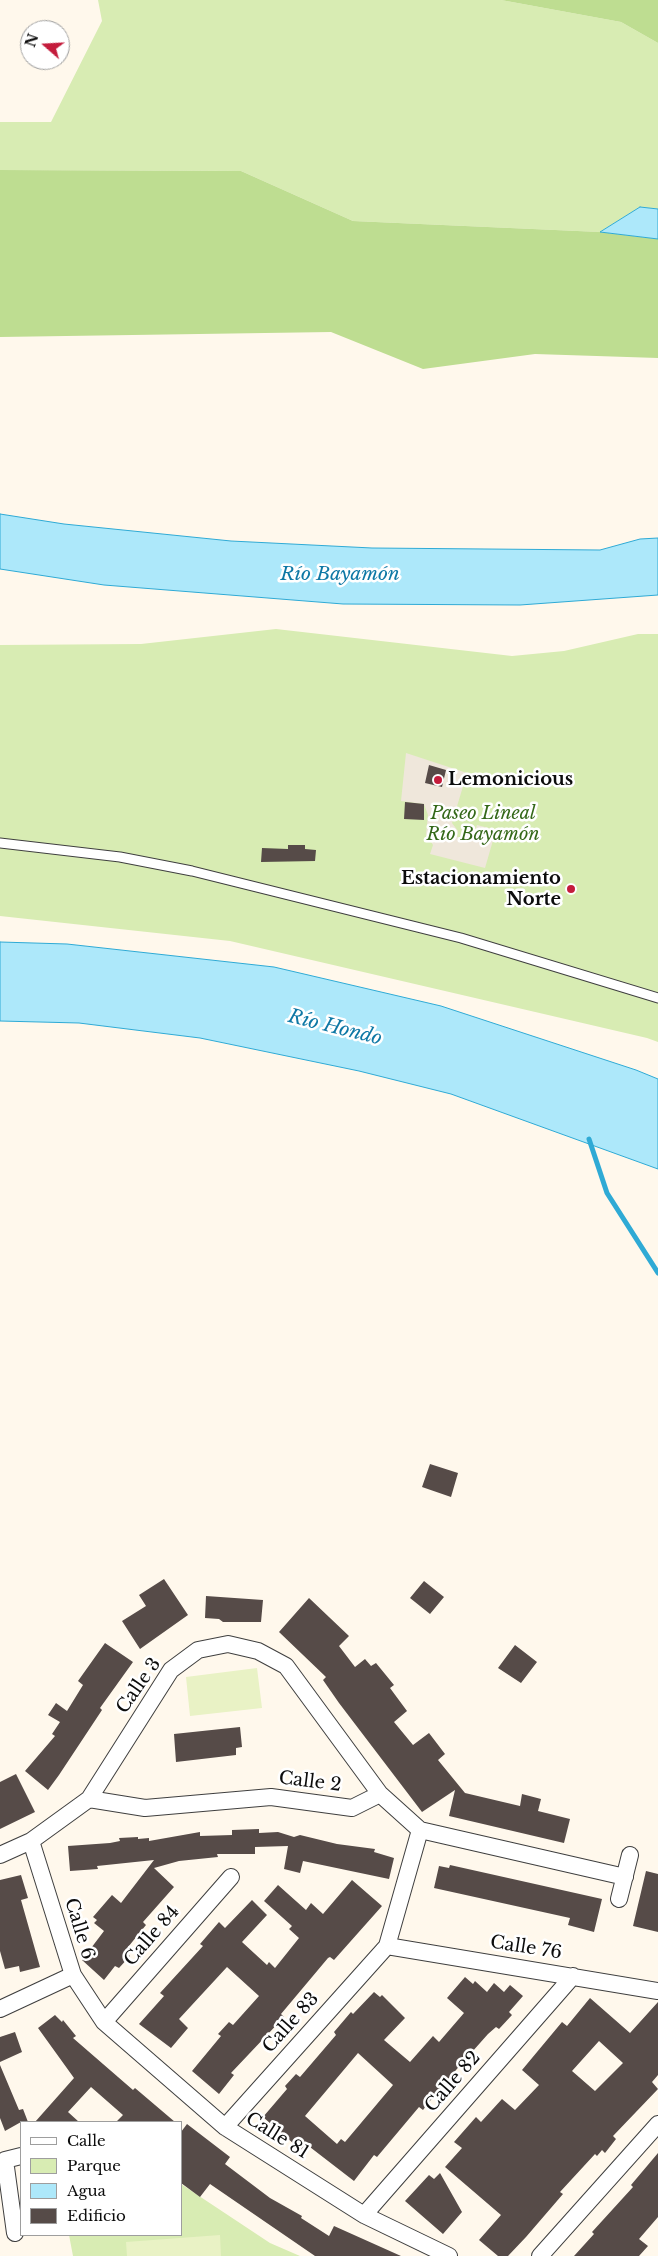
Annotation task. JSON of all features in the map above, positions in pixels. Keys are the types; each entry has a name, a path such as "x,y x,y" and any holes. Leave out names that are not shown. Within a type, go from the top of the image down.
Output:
{"street":[{"name":"Calle 3","path":"0,1855 31,1841 89,1799 171,1670 198,1650 228,1644 258,1651 286,1666 380,1794"},
{"name":"Calle 2","path":"89,1799 145,1808 271,1797 352,1808 380,1794"},
{"path":"380,1794 420,1830 625,1877"},
{"path":"387,1946 420,1830"},
{"name":"Calle 6","path":"31,1841 73,1975 104,2022"},
{"path":"619,1899 630,1855"},
{"name":"Calle 84","path":"104,2022 231,1877"},
{"name":"Calle 76","path":"387,1946 658,1991"},
{"name":"Calle 83","path":"226,2128 387,1946"},
{"path":"0,2009 73,1975"},
{"name":"Calle 82","path":"364,2215 573,1976"},
{"name":"Calle 81","path":"104,2022 226,2128 364,2215 448,2256"},
{"path":"540,2256 658,2124"},
{"path":"12,2233 5,2160 20,2156"}],"lane":[{"path":"0,842 120,858 192,871 462,938 658,998"}],"green space":[{"path":"98,0 501,0 621,22 658,43 658,209 640,207 600,232 353,221 241,171 0,170 0,122 51,122 102,21"},
{"path":"501,0 658,0 658,43 621,22"},
{"path":"0,170 241,171 353,221 600,232 658,239 658,358 535,354 423,369 331,332 0,337"},
{"name":"Paseo Lineal Río Bayamón","path":"276,629 512,656 564,651 638,634 658,634 658,1042 230,941 0,916 0,645 141,644"},
{"path":"257,1668 262,1708 190,1716 186,1677"},
{"path":"182,2185 270,2243 300,2256 73,2256 69,2236 182,2236"},
{"path":"220,2235 221,2256 127,2256 126,2242"}],"shaded area":[{"path":"406,753 467,773 452,823 458,831 457,837 472,841 477,825 496,830 485,868 430,854 433,845 426,834 428,815 424,804 401,801"}],"water":[{"path":"640,207 658,209 658,239 600,232"},
{"name":"Río Bayamón","path":"0,514 64,524 231,541 372,548 600,550 640,539 658,538 658,595 520,605 343,604 104,585 0,569"},
{"name":"Río Hondo","path":"0,942 67,944 274,967 441,1006 636,1070 658,1079 658,1169 451,1094 359,1071 200,1038 79,1023 0,1021"}],"building":[{"path":"429,765 446,770 442,787 425,783"},
{"path":"405,802 424,804 424,820 404,819"},
{"path":"288,845 305,845 305,849 316,850 315,861 261,862 262,848 288,849"},
{"path":"430,1464 458,1473 451,1497 422,1487"},
{"path":"164,1579 188,1615 140,1649 122,1621 146,1606 139,1595"},
{"path":"424,1581 444,1597 430,1614 410,1598"},
{"path":"206,1596 263,1600 261,1622 223,1622 219,1619 205,1618"},
{"path":"309,1598 349,1636 339,1646 355,1667 365,1659 371,1666 376,1663 394,1685 390,1688 407,1711 394,1722 413,1745 429,1733 445,1754 438,1760 465,1793 520,1806 522,1794 541,1799 538,1811 570,1819 564,1843 449,1816 455,1790 422,1812 339,1703 323,1680 326,1677 279,1632"},
{"path":"105,1643 133,1662 100,1708 102,1710 48,1790 25,1771 55,1736 52,1734 60,1722 48,1715 56,1703 67,1711 83,1685 78,1681"},
{"path":"515,1645 537,1662 521,1683 498,1668"},
{"path":"240,1727 242,1747 236,1748 236,1755 176,1762 174,1734"},
{"path":"16,1774 35,1812 0,1829 0,1782"},
{"path":"259,1829 259,1833 278,1832 294,1837 300,1835 337,1844 375,1849 374,1852 394,1858 389,1879 303,1861 300,1873 284,1869 288,1846 255,1847 255,1854 217,1854 218,1857 179,1861 154,1868 174,1887 143,1922 146,1925 124,1952 130,1956 119,1968 115,1966 104,1980 82,1960 104,1931 94,1923 97,1920 93,1917 112,1895 121,1903 154,1860 97,1866 98,1869 70,1871 68,1846 110,1843 120,1841 119,1838 149,1838 149,1841 200,1832 200,1836 232,1835 232,1830"},
{"path":"450,1865 602,1899 594,1932 568,1925 570,1918 434,1888 439,1866 449,1868"},
{"path":"646,1871 658,1874 658,1932 633,1926"},
{"path":"21,1875 28,1898 21,1900 40,1967 20,1972 19,1966 5,1969 0,1951 0,1880"},
{"path":"352,1880 382,1906 334,1960 330,1957 328,1958 281,2014 284,2017 231,2073 234,2075 219,2094 192,2071 221,2036 218,2034 229,2022 233,2025 259,1996 227,1967 179,2019 188,2028 171,2048 139,2024 164,1996 160,1993 203,1946 200,1944 219,1922 225,1928 252,1900 267,1915 242,1942 267,1965 269,1962 275,1968 299,1938 289,1929 292,1926 264,1901 278,1885 306,1910 311,1903 323,1914"},
{"path":"465,1977 473,1984 475,1981 487,1992 494,1983 504,1992 510,1985 523,1996 509,2012 512,2015 499,2029 496,2027 488,2034 423,2110 419,2107 377,2157 374,2155 354,2181 306,2144 301,2150 263,2117 287,2089 285,2086 296,2074 300,2077 336,2035 334,2032 351,2012 353,2014 374,1992 380,1997 382,1995 405,2018 384,2040 410,2062 433,2036 439,2042 464,2013 447,1998","holes":["358,2053 393,2085 345,2142 341,2139 337,2144 305,2116"]},
{"path":"590,1998 630,2033 658,2002 658,2075 652,2082 658,2089 613,2136 616,2139 605,2153 602,2150 597,2156 595,2154 560,2192 563,2194 508,2256 498,2256 479,2240 501,2215 445,2167 462,2148 454,2142 476,2117 481,2122 502,2099 515,2110 539,2085 522,2070 562,2022 567,2026","holes":["599,2041 623,2063 595,2091 572,2071"]},
{"path":"55,2015 62,2022 63,2020 76,2036 73,2038 133,2090 135,2088 174,2121 117,2121 123,2115 91,2087 68,2112 78,2121 36,2121 74,2078 38,2028"},
{"path":"15,2032 22,2052 0,2062 0,2037"},
{"path":"0,2065 19,2110 23,2109 28,2121 20,2121 5,2131 0,2118"},
{"path":"187,2124 230,2157 225,2164 270,2198 302,2216 301,2218 329,2236 334,2226 401,2256 315,2256 210,2184 200,2197 182,2184 182,2131"},
{"path":"658,2153 658,2217 639,2239 648,2246 639,2256 574,2256 594,2234 592,2232 633,2187 631,2185"},
{"path":"440,2173 462,2212 443,2234 405,2201 429,2175 434,2179"}],"waterway":[{"path":"589,1139 607,1193 658,1273"}],"place":[{"name":"Lemonicious","path":"438,780"},
{"name":"Estacionamiento Norte","path":"571,889"}]}
